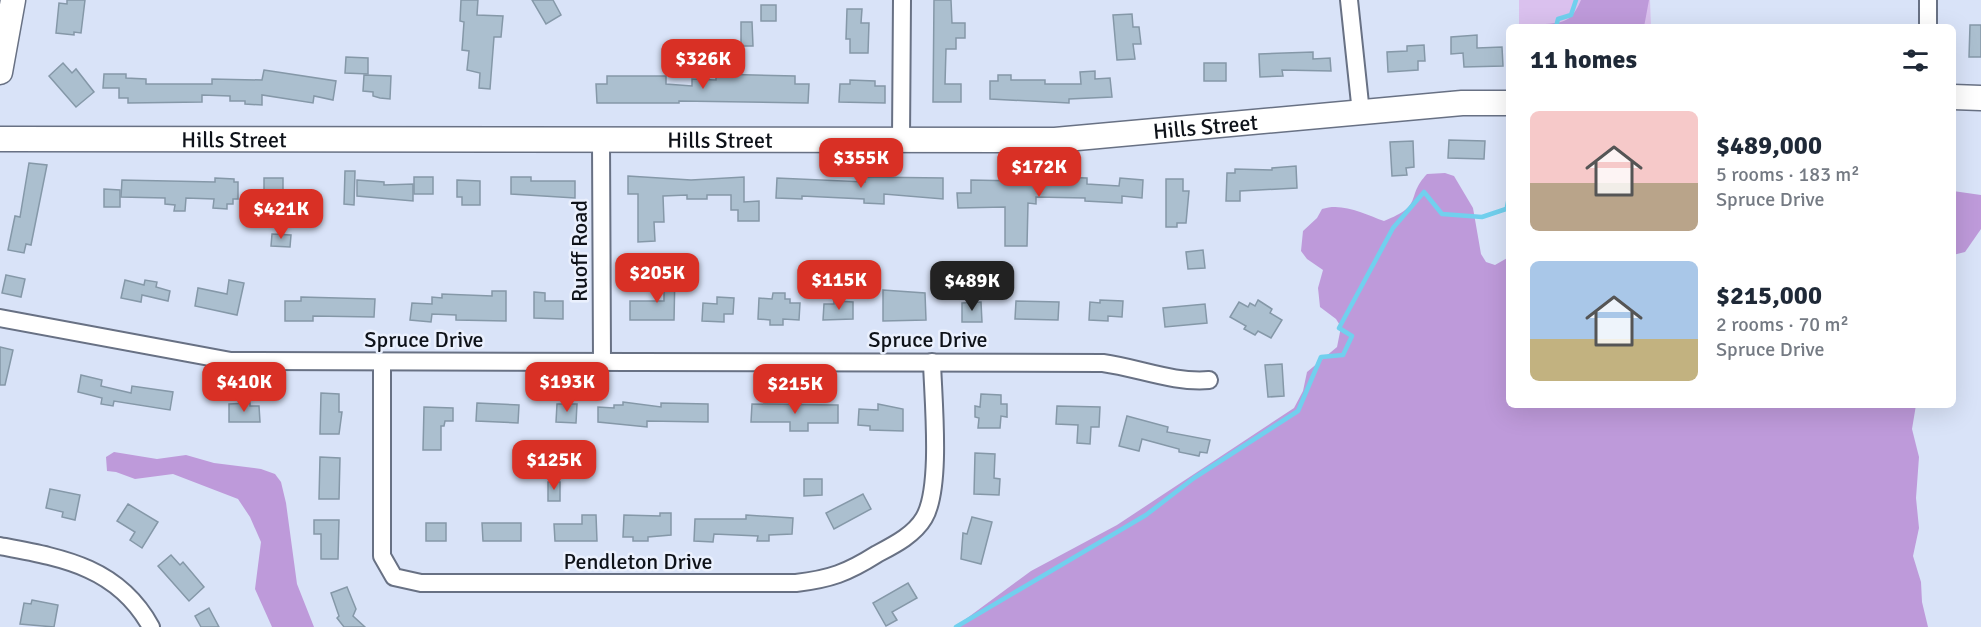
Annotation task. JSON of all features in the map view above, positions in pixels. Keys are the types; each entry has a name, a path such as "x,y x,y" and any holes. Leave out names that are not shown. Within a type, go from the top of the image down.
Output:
{"street":[{"path":"0,72 13,0"},
{"path":"901,139 902,0"},
{"path":"1349,0 1361,113"},
{"path":"1928,0 1928,24"},
{"path":"1956,97 1981,98"},
{"name":"Hills Street","path":"0,140 601,142 1055,140 1462,104 1506,103"},
{"name":"Ruoff Road","path":"601,142 602,360"},
{"name":"Spruce Drive","path":"0,318 231,361 602,360 1103,363 1131,367 1188,382 1209,380"},
{"name":"Pendleton Drive","path":"382,362 382,556 394,578 422,583 796,583 831,579 904,538 924,518 933,495 932,362"},
{"path":"0,546 79,564 112,581 138,604 151,627"}],"shaded area":[{"path":"1519,0 1650,0 1651,24 1519,24"},
{"path":"1581,0 1649,0 1645,24 1548,24 1567,20"},
{"path":"1445,173 1454,176 1473,208 1481,254 1486,262 1495,265 1506,259 1506,408 1916,408 1912,429 1919,457 1916,498 1919,528 1913,556 1921,582 1922,602 1928,627 955,627 1031,571 1117,525 1294,408 1303,391 1307,372 1337,347 1341,327 1336,319 1320,307 1318,288 1323,270 1307,259 1301,251 1303,231 1317,218 1322,209 1330,207 1353,210 1384,221 1410,205 1427,174"},
{"path":"1956,191 1981,195 1981,229 1965,252 1956,254"},
{"path":"114,452 157,459 186,455 214,463 261,469 275,474 281,482 286,503 297,584 314,627 272,627 255,589 261,542 250,517 238,499 173,474 135,479 107,471 106,457"}],"building":[{"path":"67,0 85,0 81,33 74,32 74,35 56,33 59,3 67,4"},
{"path":"461,0 478,0 477,15 503,16 501,37 494,37 490,89 479,88 480,73 467,70 469,51 462,50 464,22 460,21"},
{"path":"532,0 553,0 561,15 546,24"},
{"path":"934,0 951,0 952,23 965,23 965,38 956,38 956,49 946,49 945,84 961,84 961,102 933,102"},
{"path":"761,5 776,5 776,21 761,21"},
{"path":"847,9 862,9 861,23 869,23 868,53 850,53 850,39 846,39"},
{"path":"1132,14 1133,27 1139,27 1141,44 1133,44 1135,59 1117,60 1113,15"},
{"path":"741,22 752,22 753,46 741,46"},
{"path":"1970,25 1981,25 1981,57 1969,57"},
{"path":"1477,35 1477,48 1502,47 1503,66 1464,67 1463,53 1451,54 1451,37"},
{"path":"1424,45 1425,61 1418,61 1418,70 1388,72 1387,52 1407,51 1407,46"},
{"path":"1313,52 1313,59 1330,58 1331,71 1282,70 1283,76 1260,77 1259,54"},
{"path":"346,57 368,58 368,74 345,73"},
{"path":"63,63 72,73 76,69 94,92 76,107 49,76"},
{"path":"1204,63 1226,63 1226,81 1204,81"},
{"path":"264,70 336,81 333,100 314,96 313,103 262,95 262,105 245,104 245,101 230,101 230,96 202,95 202,102 128,103 128,98 119,98 119,88 103,88 104,74 126,74 126,78 146,79 146,84 212,84 212,79 262,80"},
{"path":"1095,71 1095,79 1110,78 1112,97 1069,99 1069,103 990,99 990,81 998,81 998,75 1011,75 1011,80 1045,80 1045,84 1081,84 1080,72"},
{"path":"716,74 795,76 795,84 809,84 808,103 679,101 679,103 597,103 596,84 607,84 607,76 666,76 666,84 692,86 692,79 716,80"},
{"path":"364,75 391,76 390,99 373,96 373,92 363,91"},
{"path":"850,80 875,81 875,86 885,86 885,103 839,102 840,84 850,84"},
{"path":"1449,140 1485,141 1484,159 1448,158"},
{"path":"1413,141 1414,167 1406,168 1407,175 1392,176 1390,142"},
{"path":"29,163 47,165 31,245 26,244 24,253 8,250 15,216 20,217"},
{"path":"1296,166 1297,188 1240,191 1240,201 1226,201 1227,173 1235,173 1235,169 1272,170 1272,168"},
{"path":"345,171 355,171 354,205 344,204"},
{"path":"628,176 691,180 744,177 744,202 759,201 759,221 738,221 738,210 731,210 731,195 707,195 707,199 687,199 687,195 663,196 664,222 654,222 655,241 638,242 638,194 628,194"},
{"path":"1020,176 1087,178 1087,184 1119,186 1120,178 1143,180 1142,198 1122,196 1122,203 1085,201 1085,198 1036,197 1036,204 1028,203 1027,246 1005,246 1005,207 958,208 957,193 971,193 971,180 1020,181"},
{"path":"414,177 433,177 433,194 414,194"},
{"path":"511,177 531,177 531,181 575,181 575,198 511,194"},
{"path":"865,177 943,178 943,199 884,194 884,204 864,203 864,199 802,196 802,199 776,198 777,178 865,182"},
{"path":"215,178 234,179 234,182 238,182 238,199 233,199 233,204 227,204 227,209 213,208 214,199 186,198 185,211 174,211 175,205 165,204 165,198 121,197 122,180 215,182"},
{"path":"264,178 283,178 283,204 260,203 260,192 264,192"},
{"path":"1166,179 1183,179 1183,191 1189,191 1186,223 1177,223 1177,227 1166,227"},
{"path":"357,180 384,182 384,185 413,184 413,201 357,196"},
{"path":"457,180 480,181 480,205 462,205 462,197 457,197"},
{"path":"104,189 120,190 120,207 104,207"},
{"path":"272,234 291,235 290,247 271,246"},
{"path":"1203,250 1205,268 1188,269 1186,252"},
{"path":"664,272 675,272 674,320 630,320 630,301 664,301"},
{"path":"6,275 25,279 21,297 2,293"},
{"path":"125,280 144,285 145,280 157,282 156,287 170,291 168,301 142,295 141,302 121,298"},
{"path":"229,280 244,283 237,315 195,306 198,288 227,294"},
{"path":"851,280 867,281 867,297 850,296"},
{"path":"883,290 925,293 926,320 883,321"},
{"path":"492,291 506,291 506,321 456,320 456,315 432,314 431,322 410,320 412,303 432,304 432,297 442,298 442,294 492,296"},
{"path":"534,292 545,293 545,301 563,301 563,319 534,318"},
{"path":"773,293 785,293 785,299 790,299 790,303 800,303 799,320 783,319 783,325 770,325 770,320 758,319 759,298 772,299"},
{"path":"301,297 375,299 374,317 313,316 313,321 285,321 285,301 301,301"},
{"path":"717,297 734,298 733,314 724,314 724,322 702,321 703,303 717,304"},
{"path":"1100,300 1123,301 1122,317 1108,316 1108,321 1089,320 1090,302 1100,303"},
{"path":"1258,300 1272,309 1270,313 1282,320 1271,338 1258,331 1255,335 1244,329 1246,326 1230,317 1239,302 1248,307 1250,303 1255,306"},
{"path":"834,301 853,302 853,319 823,320 824,304 834,304"},
{"path":"1016,301 1059,302 1058,320 1015,319"},
{"path":"981,302 982,322 962,322 962,303"},
{"path":"1205,304 1207,323 1165,327 1163,308"},
{"path":"0,347 13,350 5,385 0,385"},
{"path":"1282,364 1284,396 1268,397 1265,365"},
{"path":"81,375 102,380 101,386 131,393 132,386 173,392 170,410 114,401 113,406 101,404 102,398 78,392"},
{"path":"321,393 339,394 339,412 342,412 339,434 320,434"},
{"path":"981,394 1001,395 1001,404 1007,404 1007,417 1001,416 1000,428 978,428 979,418 975,417 975,406 980,407"},
{"path":"623,402 661,407 661,403 708,404 708,422 647,421 647,427 598,422 598,407 614,408 614,405 623,405"},
{"path":"250,403 250,406 259,406 260,422 229,422 229,404"},
{"path":"477,403 519,405 518,423 476,421"},
{"path":"557,404 577,404 576,423 556,422"},
{"path":"752,404 838,405 838,423 808,423 808,431 790,431 790,422 751,422"},
{"path":"878,404 903,409 903,431 870,430 870,426 858,425 859,409 878,410"},
{"path":"1057,406 1100,407 1099,427 1091,427 1090,444 1077,443 1078,425 1056,424"},
{"path":"424,407 453,408 453,421 445,421 444,426 441,426 441,450 423,450"},
{"path":"1127,416 1168,427 1167,432 1210,440 1207,453 1200,452 1199,456 1179,452 1179,449 1142,439 1139,451 1119,446"},
{"path":"975,453 995,454 994,478 1000,479 999,495 974,494"},
{"path":"320,457 340,458 339,499 319,499"},
{"path":"804,479 822,479 822,495 804,496"},
{"path":"548,482 560,482 560,501 548,501"},
{"path":"50,489 80,495 75,520 62,517 63,512 46,508"},
{"path":"863,494 871,509 834,529 826,513"},
{"path":"128,504 158,522 142,548 130,540 135,532 117,521"},
{"path":"660,513 671,513 671,535 648,537 648,541 633,541 633,537 623,537 624,515 660,516"},
{"path":"582,515 596,515 597,541 555,541 554,524 582,524"},
{"path":"746,515 793,518 792,534 769,535 769,541 757,541 758,536 714,534 713,542 694,541 695,519 746,519"},
{"path":"972,517 992,522 981,564 961,559 963,533 967,534"},
{"path":"314,520 339,520 338,559 321,559 321,534 314,534"},
{"path":"426,523 446,523 446,541 426,541"},
{"path":"482,523 521,523 521,541 483,541"},
{"path":"171,555 180,565 183,562 204,587 189,601 158,566"},
{"path":"908,583 917,598 892,612 897,620 886,626 873,603"},
{"path":"347,587 356,609 353,616 365,627 344,627 337,618 339,616 331,593"},
{"path":"32,600 58,605 54,627 20,624 24,603 31,604"},
{"path":"209,608 219,627 201,627 195,616"}],"waterway":[{"path":"1557,24 1558,19 1571,15 1576,0"},
{"path":"956,627 1146,515 1194,478 1298,411 1321,357 1343,355 1352,336 1339,328 1393,228 1424,192 1442,214 1482,217 1506,209"}]}
